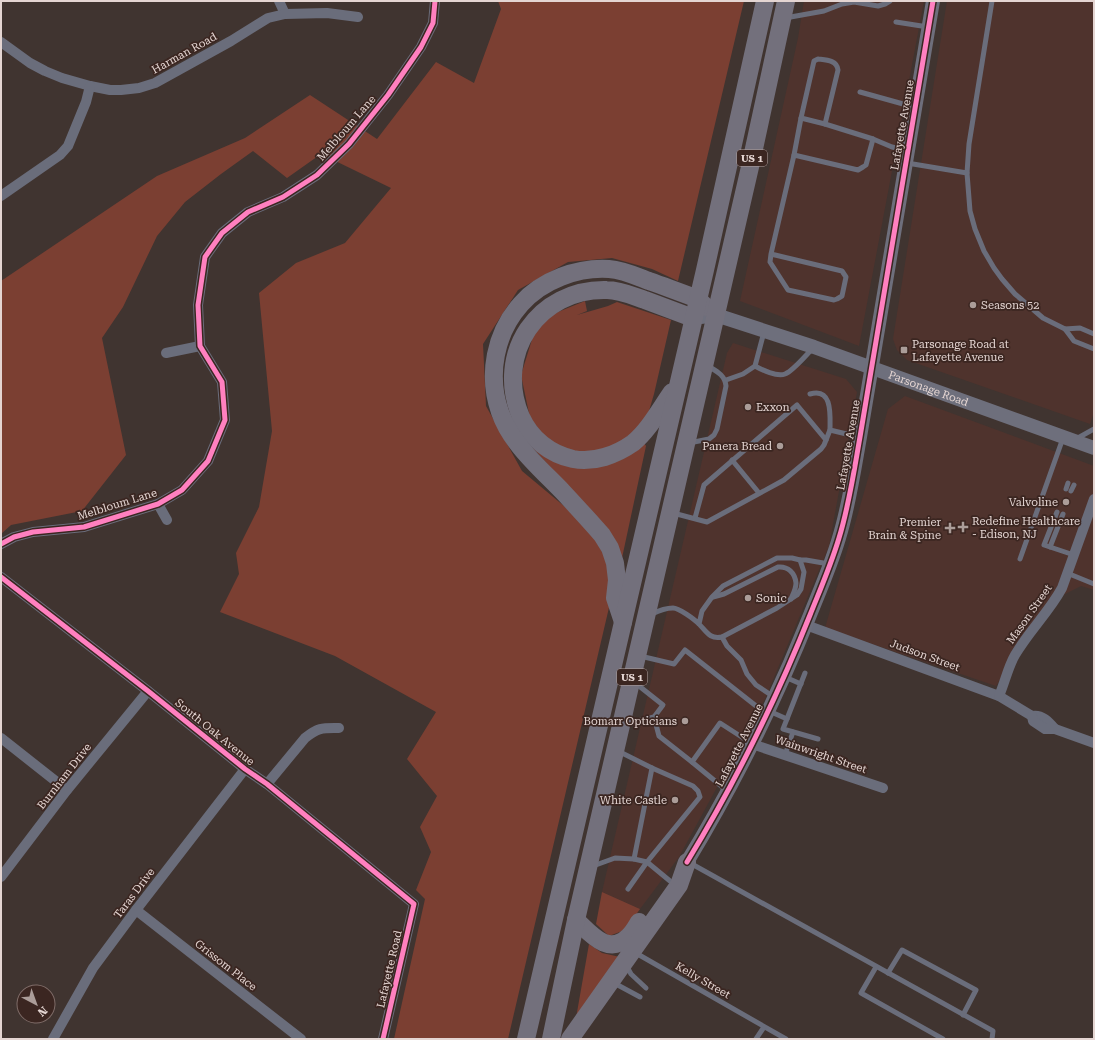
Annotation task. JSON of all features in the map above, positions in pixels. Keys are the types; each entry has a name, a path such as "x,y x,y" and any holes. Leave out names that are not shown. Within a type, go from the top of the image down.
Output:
{"highway":[{"name":"US 1","path":"526,1039 698,299 738,124 764,1"},
{"name":"US 1","path":"551,1039 576,920 671,513 786,1"},
{"path":"623,622 615,598 617,580 615,563 610,548 602,534 530,458 514,439 506,426 496,398 494,383 494,366 497,351 502,335 510,320 521,304 532,293 560,277 578,272 609,269 624,272 698,299 716,316"},
{"path":"678,384 648,427 634,442 604,457 587,460 564,457 557,454 532,435 519,412 514,397 512,382 517,352 521,340 530,326 553,304 569,296 595,290 623,292 693,318"},
{"path":"576,920 601,942 609,945 619,944 629,936 662,890 687,862"},
{"path":"570,1039 679,885 687,862"}],"street":[{"path":"279,1 285,14"},
{"name":"Melbloum Lane","path":"1,544 14,537 33,532 84,527 158,504 182,490 208,461 225,420 222,382 200,346 198,305 205,257 222,233 248,212 283,196 317,175 349,144 388,95 421,47 432,23 436,1"},
{"name":"Lafayette Avenue","path":"687,862 728,791 768,712 806,625 840,538 860,437 933,1"},
{"name":"Harman Road","path":"1,42 24,59 45,71 62,78 90,86 110,90 121,90 138,88 155,83 231,41 268,18 285,14 327,13 358,17"},
{"path":"1,196 60,154 68,146 86,102 90,86"},
{"name":"Parsonage Road","path":"693,318 716,316 814,347 1094,448"},
{"path":"166,353 200,346"},
{"name":"Mason Street","path":"999,696 1014,657 1062,588 1094,500"},
{"path":"158,504 167,520"},
{"name":"South Oak Avenue","path":"1,577 148,691 245,769 267,784 414,904"},
{"name":"Judson Street","path":"806,625 999,696 1032,716 1036,715 1049,722 1055,729 1094,743"},
{"name":"Burnham Drive","path":"1,877 67,790 148,691"},
{"path":"267,784 305,738 321,728 339,728"},
{"path":"1,738 67,790"},
{"name":"Wainwright Street","path":"752,744 883,788"},
{"name":"Taras Drive","path":"53,1039 93,968 245,769"},
{"name":"Lafayette Road","path":"383,1039 414,904"},
{"name":"Grissom Place","path":"136,910 300,1039"}],"lane":[{"path":"783,18 824,11 842,4 854,2 878,6 890,1"},
{"path":"992,1 969,144 967,173 970,211 975,229 984,251 994,268 1015,294 1043,318 1065,329 1074,341 1094,349"},
{"path":"896,22 929,28"},
{"path":"771,254 842,271 846,277 842,296 837,300 834,300 788,290 770,262 771,254 814,61 818,59 837,64 838,70 826,124"},
{"path":"860,92 915,108"},
{"path":"801,118 826,124 873,139 892,147 906,157 967,173"},
{"path":"794,155 858,170 866,165 873,139"},
{"path":"1065,329 1080,328 1094,334"},
{"path":"726,380 743,374 755,366 764,331"},
{"path":"755,366 762,370 780,375 786,374 814,347"},
{"path":"686,443 710,439 714,435 726,386 726,380 723,376 705,364"},
{"path":"671,513 707,522 790,476 821,449 830,430 830,407 828,401 822,394 816,392 810,394"},
{"path":"695,518 704,485 797,405 826,440"},
{"path":"1020,559 1069,439 1094,429"},
{"path":"830,430 860,437"},
{"path":"732,460 759,494"},
{"path":"1057,512 1044,545 1074,555"},
{"path":"1050,547 1063,514"},
{"path":"699,624 702,611 712,597 723,586 777,558 792,558 830,564"},
{"path":"647,616 664,609 678,609 699,624 710,636 715,638 722,637 797,595 803,583 804,572 800,560"},
{"path":"712,597 724,594 778,567 782,567 787,568 795,578 795,590 790,600"},
{"path":"1067,573 1094,584"},
{"path":"722,637 727,646 741,660 748,674 756,685 774,698"},
{"path":"637,656 674,664 685,650 768,712 787,719"},
{"path":"805,673 783,729 818,739"},
{"path":"784,677 801,684"},
{"path":"622,724 654,717 663,705 631,680"},
{"path":"654,717 659,736 728,791"},
{"path":"692,762 720,723 752,744"},
{"path":"785,755 793,732"},
{"path":"616,750 693,786 698,791 700,797 647,862 628,889"},
{"path":"634,860 652,768"},
{"path":"588,868 615,858 647,862 670,881"},
{"path":"687,862 993,1031 992,1039"},
{"path":"888,973 902,950 969,986 976,990 963,1015"},
{"path":"628,957 631,974 646,988"},
{"name":"Kelly Street","path":"628,957 764,1026 786,1039"},
{"path":"876,967 861,993 943,1039"},
{"path":"611,981 640,997"},
{"path":"756,1039 764,1026"}],"shaded area":[{"path":"498,1 744,1 678,281 652,269 612,258 568,262 518,290 483,344 486,406 522,471 570,511 593,535 612,570 611,599 508,1039 394,1039 425,899 416,890 431,852 420,827 437,796 407,759 436,712 335,656 220,612 239,574 236,553 259,507 272,431 259,293 296,263 345,243 391,188 321,154 287,178 253,151 185,202 157,236 123,307 102,338 126,455 82,511 11,525 1,534 1,281 157,176 245,138 310,95 377,139 436,62 474,83 501,9"},
{"path":"804,1 924,1 859,346 740,301 798,38"},
{"path":"947,1 1094,1 1094,412 1090,424 907,360 897,350 893,339"},
{"path":"585,301 587,311 577,315 617,302 671,320 654,394 649,411 642,424 627,439 596,453 568,452 546,438 530,418 521,375 534,333 553,314"},
{"path":"733,343 846,379 857,392 829,546 765,699 679,857 640,909 602,892 727,353"},
{"path":"905,396 1094,466 1094,590 1081,586 1053,600 996,686 825,628 888,409"},
{"path":"644,443 646,446 622,558 606,529 533,448 560,462"},
{"path":"602,892 640,909 625,930 609,936 596,924"},
{"path":"589,944 602,953 620,957 576,1018"}],"cycle path":[{"path":"1,544 14,537 33,532 84,527 158,504 182,490 208,461 225,420 222,382 200,346 198,305 205,257 222,233 248,212 283,197 317,175 349,144 388,95 421,47 433,23 435,1"},
{"path":"687,862 722,802 769,710 797,647 843,526 856,463 933,1"},
{"path":"1,577 148,691 245,769 267,784 414,904 383,1039"}],"place":[{"name":"Seasons 52","path":"973,305"},
{"name":"Parsonage Road at Lafayette Avenue","path":"904,350"},
{"name":"Exxon","path":"748,407"},
{"name":"Panera Bread","path":"780,446"},
{"name":"Valvoline","path":"1066,502"},
{"name":"Redefine Healthcare - Edison, NJ","path":"963,527"},
{"name":"Premier Brain & Spine","path":"950,528"},
{"name":"Sonic","path":"748,598"},
{"name":"Bomarr Opticians","path":"685,721"},
{"name":"White Castle","path":"675,800"}]}
